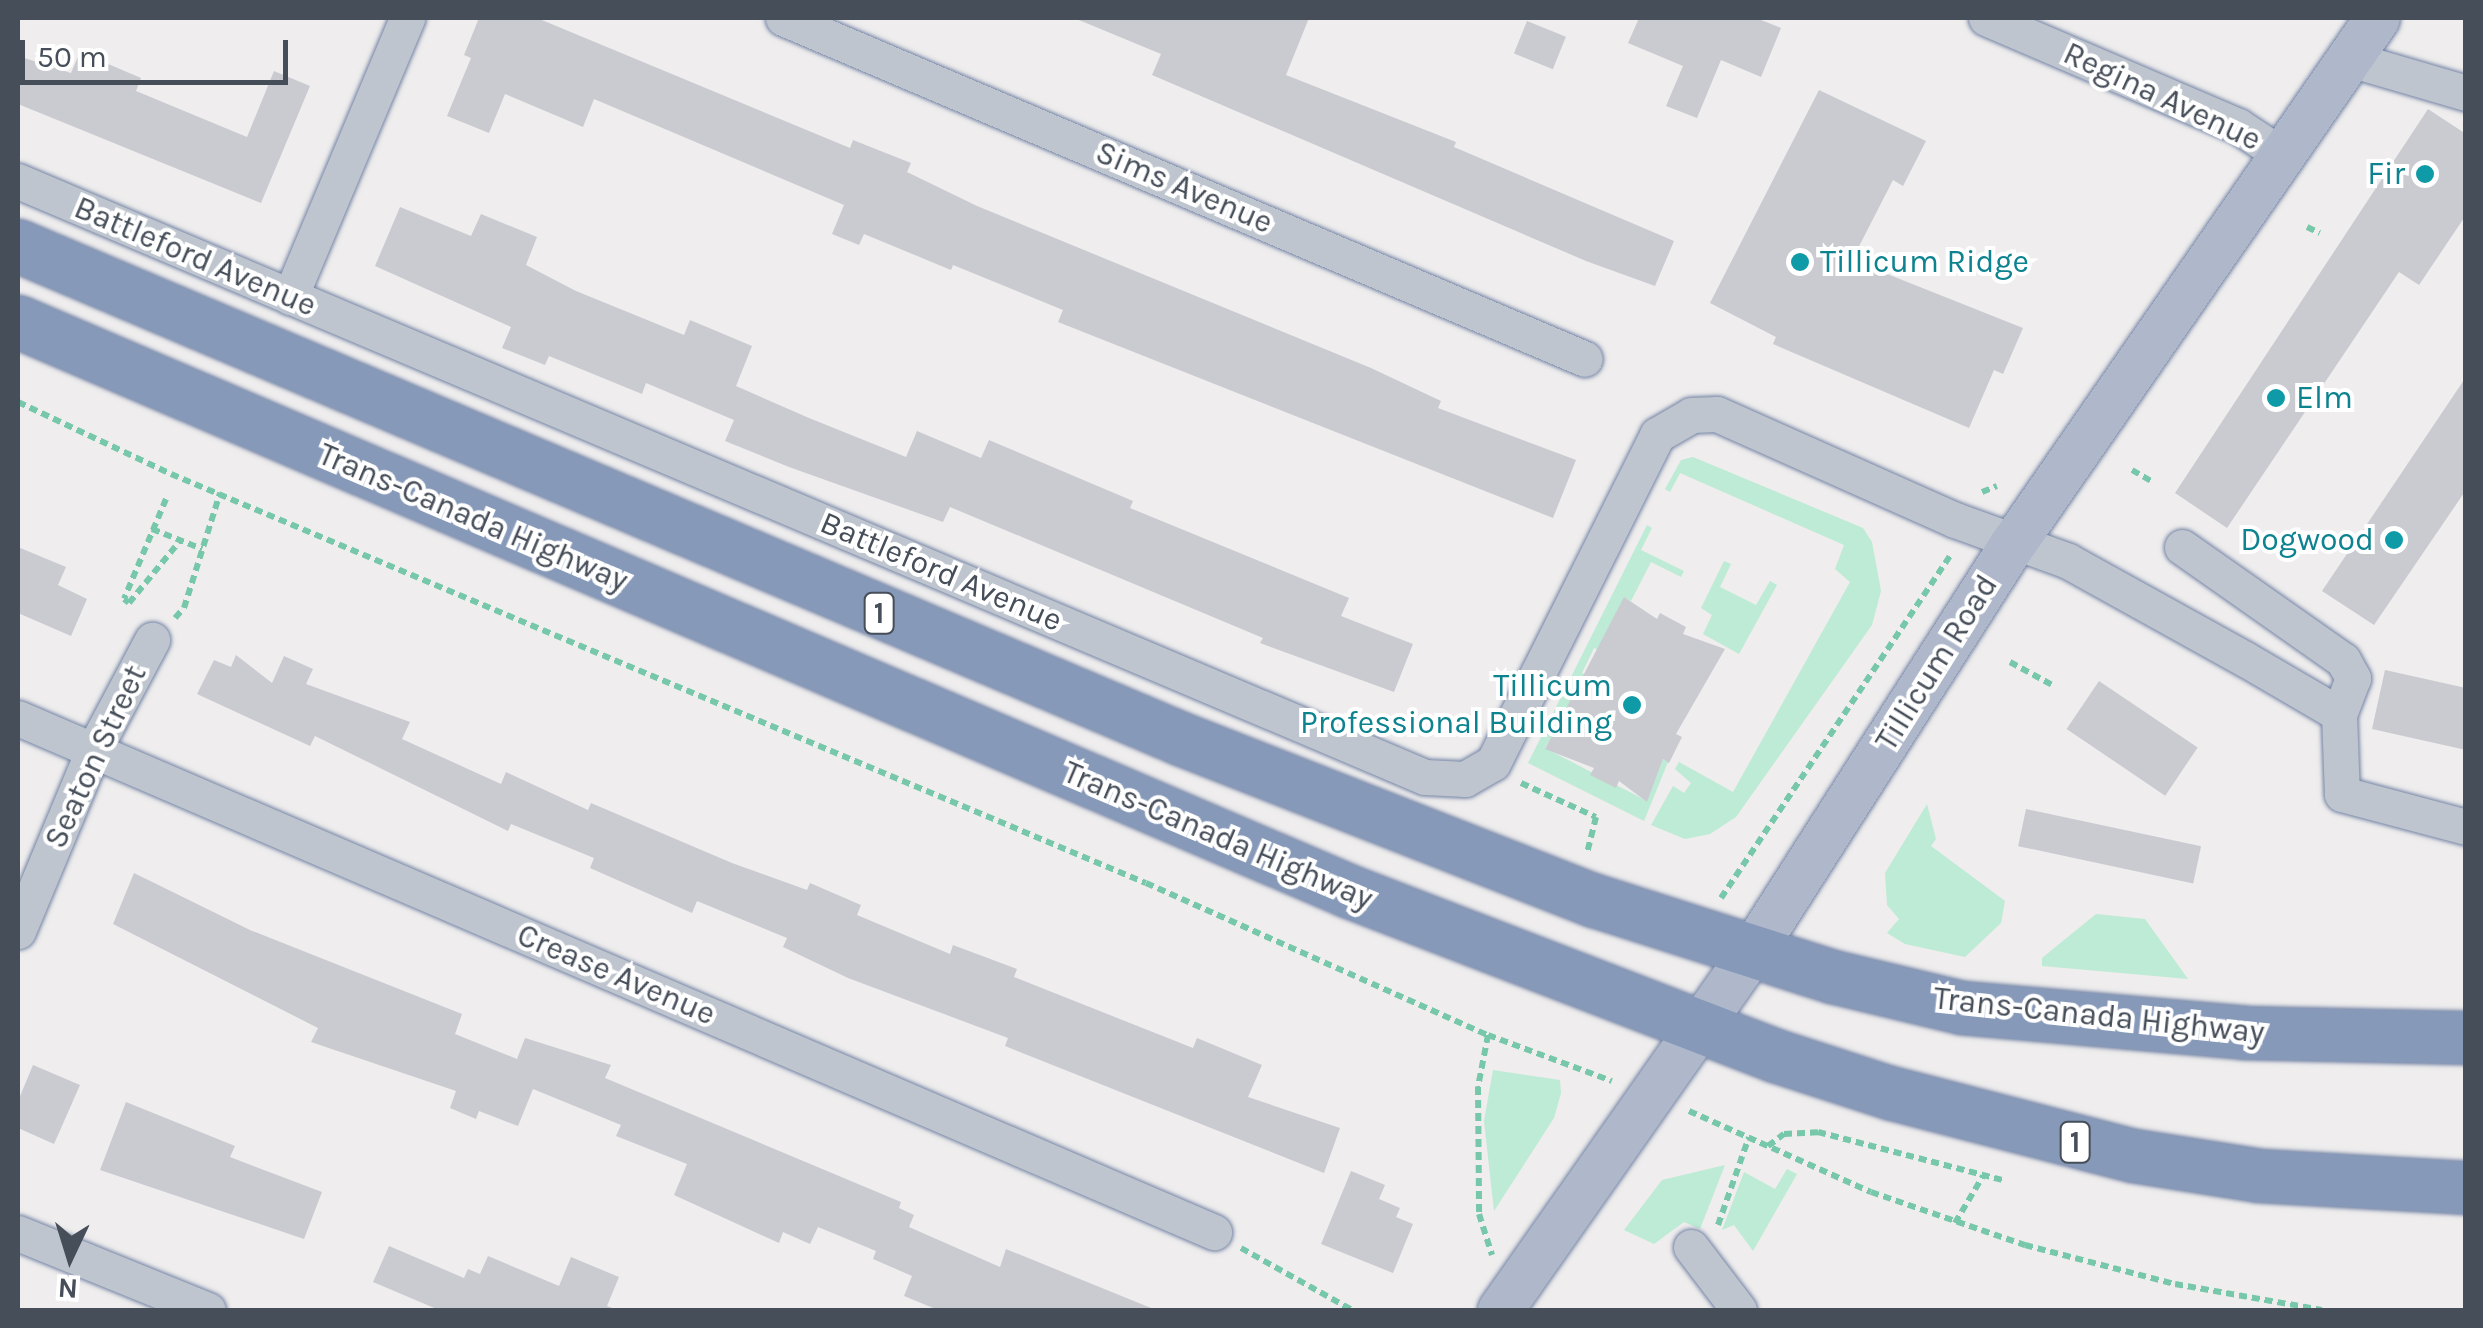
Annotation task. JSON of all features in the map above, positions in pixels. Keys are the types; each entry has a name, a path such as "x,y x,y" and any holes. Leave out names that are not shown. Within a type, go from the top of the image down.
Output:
{"highway":[{"name":"Trans-Canada Highway","path":"18,246 1424,838 1752,951 1962,1008 2246,1032 2466,1038"},
{"name":"Trans-Canada Highway","path":"18,322 1311,876 1699,1026 1890,1093 2134,1156 2260,1176 2466,1188"}],"main road":[{"name":"Tillicum Road","path":"1500,1310 1752,951 2014,542 2378,18"}],"street":[{"path":"290,297 408,18"},
{"name":"Sims Avenue","path":"782,18 1586,359"},
{"name":"Regina Avenue","path":"1986,18 2238,126 2282,155"},
{"path":"2350,59 2466,93"},
{"name":"Battleford Avenue","path":"18,181 1425,777 1465,779 1493,763 1657,435 1692,416 1717,414 2014,542"},
{"path":"2014,542 2068,561 2339,714"},
{"path":"2182,547 2343,660 2353,678 2339,714 2342,794 2466,827"},
{"name":"Seaton Street","path":"18,931 93,751 152,640"},
{"name":"Crease Avenue","path":"18,718 1214,1232"},
{"path":"18,1234 208,1310"},
{"path":"1692,1247 1739,1310"}],"path":[{"path":"2307,226 2320,234"},
{"path":"18,402 220,493 1146,882 1488,1035 1562,1063"},
{"path":"2132,470 2151,482"},
{"path":"152,640 184,608 220,493"},
{"path":"166,499 124,599 129,604 180,541"},
{"path":"152,529 202,549"},
{"path":"1719,895 1933,582"},
{"path":"2010,662 2054,686"},
{"path":"1506,776 1596,816 1586,857"},
{"path":"1479,1214 1478,1087 1488,1035"},
{"path":"1725,1125 1955,1223 2158,1280 2322,1310"},
{"path":"1767,1146 1784,1134 1818,1132 2006,1181"},
{"path":"1692,1247 1716,1230 1748,1137"},
{"path":"1955,1223 1984,1176"},
{"path":"1214,1232 1352,1310"}],"green space":[{"path":"1693,457 1863,528 1872,542 1881,591 1872,625 1736,817 1710,834 1685,839 1651,825 1673,786 1684,793 1691,783 1675,769 1679,762 1733,792 1850,582 1835,569 1844,545 1680,473 1670,492 1665,489 1681,460"},
{"path":"1647,525 1652,528 1641,550 1684,571 1681,577 1651,562 1631,601 1624,598 1601,651 1594,648 1582,673 1588,676 1545,748 1647,801 1663,759 1668,762 1644,821 1528,763"},
{"path":"1724,561 1731,564 1720,587 1756,605 1770,581 1777,585 1739,654 1703,634 1712,615 1701,608"},
{"path":"1927,804 1936,839 1931,846 2005,901 2001,923 1965,957 1905,944 1887,933 1899,919 1887,905 1885,873"},
{"path":"2096,914 2145,919 2188,979 2042,966 2042,958"},
{"path":"1493,1070 1560,1080 1561,1093 1554,1118 1494,1211 1484,1121"},
{"path":"1725,1165 1700,1229 1684,1222 1654,1244 1624,1230 1662,1180"},
{"path":"1787,1169 1797,1174 1753,1251 1734,1225 1722,1230 1744,1172 1775,1189"}],"building":[{"path":"479,18 537,18 850,148 853,140 911,163 907,172 977,206 1371,368 1441,401 1438,408 1576,460 1553,518 1058,322 1063,310 953,265 951,270 864,234 859,245 832,234 844,205 594,99 583,127 505,94 489,133 447,116 471,58 464,55"},
{"path":"1074,18 1309,18 1286,75 1456,142 1454,147 1674,241 1655,286 1586,261 1152,75 1161,54"},
{"path":"1639,18 1756,18 1781,28 1761,77 1721,60 1697,118 1666,106 1683,66 1628,43"},
{"path":"1527,21 1566,37 1553,69 1514,53"},
{"path":"80,52 141,78 136,91 247,137 274,71 310,86 261,203 18,104 18,56 71,73"},
{"name":"Tillicum Ridge","path":"1819,90 1926,141 1903,186 1893,180 1852,260 2023,328 2003,374 1994,370 1969,428 1773,344 1776,337 1710,303"},
{"path":"2428,109 2466,134 2466,215 2419,285 2399,272 2227,528 2175,493"},
{"path":"400,207 471,236 481,214 537,237 526,265 576,291 684,335 690,320 752,346 736,386 809,418 906,457 917,431 981,458 989,440 1133,501 1130,508 1349,598 1341,616 1413,644 1394,692 1260,643 1263,638 950,507 943,522 725,441 734,420 646,383 642,394 549,356 545,365 502,348 511,327 375,266"},
{"name":"Dogwood","path":"2466,377 2466,490 2374,625 2322,591"},
{"path":"18,547 66,567 58,585 87,599 71,636 18,613"},
{"name":"Tillicum Professional Building","path":"1624,597 1657,619 1660,613 1686,627 1683,634 1725,649 1676,734 1682,737 1669,763 1663,759 1647,802 1619,781 1616,788 1590,775 1594,768 1545,749"},
{"path":"236,655 272,683 284,656 313,669 306,684 410,722 402,739 501,784 506,772 588,810 591,803 732,863 807,890 810,883 861,905 857,915 950,954 953,945 1017,969 1014,977 1193,1048 1197,1038 1262,1065 1248,1097 1340,1128 1324,1173 1005,1046 1008,1038 848,978 783,947 787,938 697,901 692,913 590,868 594,858 511,824 508,831 315,736 310,746 197,694 214,660 231,667"},
{"path":"2385,670 2466,688 2466,750 2372,729"},
{"path":"2099,681 2198,748 2165,796 2067,729"},
{"path":"2026,809 2201,846 2193,883 2018,846"},
{"path":"134,873 250,930 462,1014 455,1034 517,1059 525,1038 611,1065 605,1078 901,1202 899,1208 914,1215 909,1227 1000,1267 1006,1249 1156,1310 938,1310 904,1296 912,1276 873,1259 876,1251 818,1227 810,1244 783,1232 779,1243 674,1195 687,1164 616,1136 621,1125 533,1089 518,1126 479,1111 476,1119 450,1108 456,1091 311,1042 318,1028 113,924"},
{"path":"33,1065 80,1085 54,1144 18,1128 18,1101"},
{"path":"126,1102 235,1146 230,1157 322,1192 304,1239 100,1170"},
{"path":"1351,1171 1385,1185 1379,1199 1400,1208 1396,1217 1413,1224 1393,1273 1321,1244"},
{"path":"389,1246 464,1278 468,1269 480,1274 488,1256 559,1286 571,1257 619,1277 607,1306 617,1310 439,1310 373,1282"}],"place":[{"name":"Fir","path":"2425,174"},
{"name":"Tillicum Ridge","path":"1800,262"},
{"name":"Elm","path":"2276,398"},
{"name":"Dogwood","path":"2394,540"},
{"name":"Tillicum Professional Building","path":"1632,705"}]}
